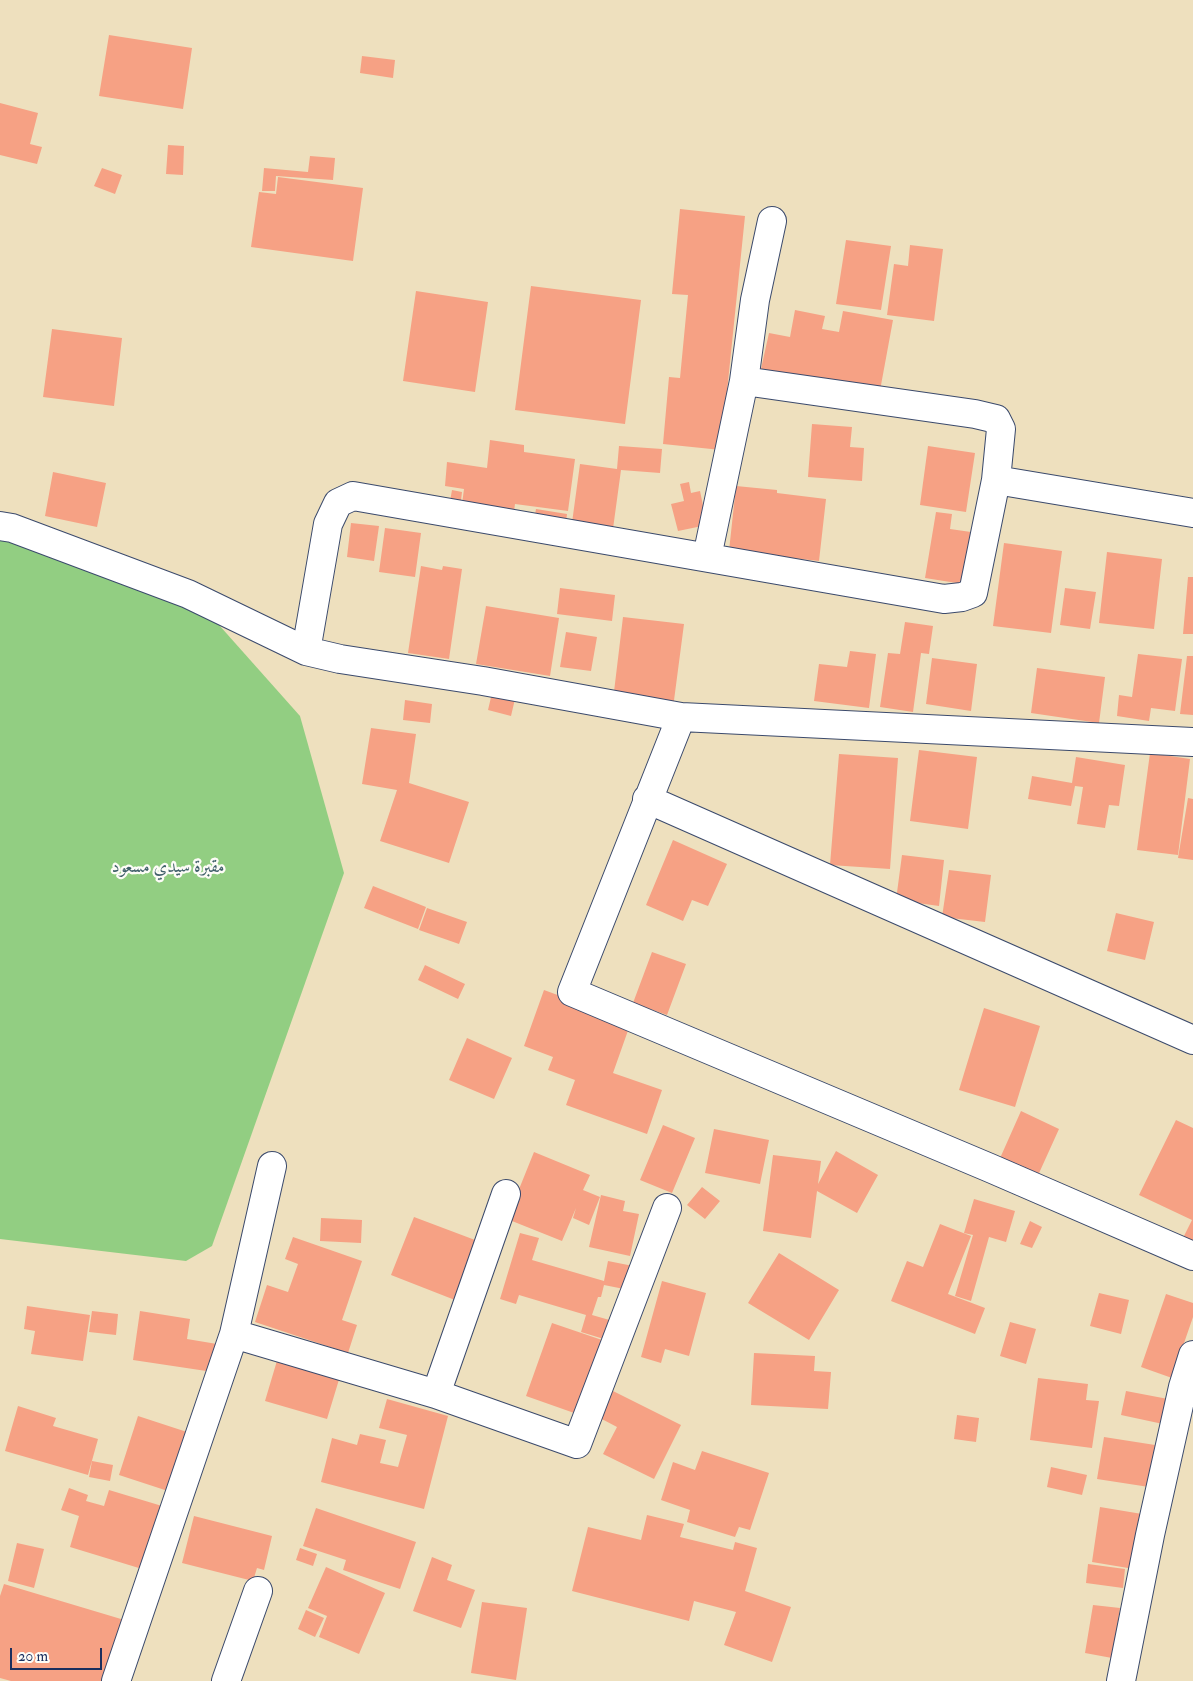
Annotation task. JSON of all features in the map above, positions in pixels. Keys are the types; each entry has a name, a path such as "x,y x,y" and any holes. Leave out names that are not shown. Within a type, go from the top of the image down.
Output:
{"street":[{"path":"707,557 744,380 755,300 772,221"},
{"path":"306,651 328,524 338,503 353,496 944,598 962,597 973,593 996,480 1001,429 996,419 975,414 744,380"},
{"path":"996,480 1193,513"},
{"path":"0,526 12,528 188,594 306,651 340,659 483,681 681,717 1193,742"},
{"path":"681,717 572,992 990,1168 1193,1256"},
{"path":"647,800 1193,1040"},
{"path":"116,1681 234,1334 272,1166"},
{"path":"436,1394 506,1194"},
{"path":"234,1334 436,1394 577,1444 666,1208"},
{"path":"1121,1681 1150,1535 1193,1355"},
{"path":"226,1681 258,1591"}],"green space":[{"name":"مقبرة سيدي مسعود","path":"0,524 195,598 300,716 344,873 212,1246 186,1261 0,1239"}],"building":[{"path":"109,35 192,48 183,109 99,96"},
{"path":"362,56 395,60 393,78 360,73"},
{"path":"0,103 38,113 30,144 42,147 37,164 0,155"},
{"path":"168,145 184,146 183,175 166,174"},
{"path":"310,156 335,158 333,180 276,176 275,191 262,191 264,168 308,172"},
{"path":"102,168 122,175 115,194 94,186"},
{"path":"278,177 363,188 353,261 251,247 259,192 276,194"},
{"path":"680,209 745,216 721,450 663,444 669,377 680,378 688,295 672,294"},
{"path":"846,240 891,246 881,310 836,304"},
{"path":"910,245 943,249 934,321 887,315 894,264 908,266"},
{"path":"531,286 641,300 625,424 515,410"},
{"path":"416,291 488,302 475,392 403,381"},
{"path":"795,310 825,316 822,329 839,332 843,311 893,320 879,396 821,381 761,369 769,333 790,337"},
{"path":"52,329 122,338 114,406 43,397"},
{"path":"812,424 852,427 850,447 864,448 862,481 808,477"},
{"path":"490,440 524,445 524,452 575,459 568,511 515,504 513,519 461,512 464,489 445,486 447,462 487,468"},
{"path":"619,446 662,449 660,473 621,470 612,536 571,530 580,464 617,469"},
{"path":"928,446 975,453 966,512 920,505"},
{"path":"53,472 106,483 97,527 45,516"},
{"path":"689,482 691,493 700,491 707,525 678,531 671,504 684,501 680,484"},
{"path":"736,486 777,490 777,493 826,499 819,561 729,551"},
{"path":"452,490 462,492 460,509 449,507"},
{"path":"536,509 567,514 565,531 533,526"},
{"path":"936,512 952,514 950,529 971,532 963,584 925,578"},
{"path":"351,523 379,526 374,561 347,557"},
{"path":"385,528 421,533 415,577 379,572"},
{"path":"1004,543 1062,551 1051,633 993,626"},
{"path":"1107,552 1162,559 1154,629 1099,623"},
{"path":"421,566 442,570 443,566 462,569 449,659 408,653"},
{"path":"1188,577 1193,577 1193,634 1183,634"},
{"path":"560,588 615,595 612,621 557,614"},
{"path":"1065,588 1096,592 1090,629 1060,625"},
{"path":"486,606 559,618 550,676 476,664"},
{"path":"623,617 684,624 673,708 613,700"},
{"path":"905,622 933,626 929,654 921,653 913,712 880,707 888,653 900,654"},
{"path":"566,632 597,637 591,671 560,667"},
{"path":"850,651 876,654 869,708 814,701 819,664 847,667"},
{"path":"1138,654 1182,659 1175,711 1151,708 1149,721 1117,716 1119,695 1132,697"},
{"path":"1187,656 1193,656 1193,715 1180,714"},
{"path":"932,658 977,664 971,711 926,704"},
{"path":"1037,668 1105,677 1099,723 1031,713"},
{"path":"492,693 515,699 511,716 488,710"},
{"path":"405,700 432,704 430,723 403,720"},
{"path":"371,728 416,734 409,783 469,802 449,863 380,841 397,790 362,784"},
{"path":"919,750 977,757 968,829 910,821"},
{"path":"1150,753 1190,759 1178,855 1137,850"},
{"path":"839,754 898,758 890,869 830,865"},
{"path":"1076,757 1125,765 1119,806 1109,805 1105,828 1077,824 1083,787 1075,786 1071,806 1028,799 1032,776 1072,783"},
{"path":"1188,798 1193,799 1193,860 1178,858"},
{"path":"673,840 727,864 708,906 692,900 683,921 646,905"},
{"path":"902,855 944,860 939,906 896,900"},
{"path":"949,870 991,875 985,922 942,917"},
{"path":"373,886 426,907 418,929 364,908"},
{"path":"427,908 467,922 459,944 419,930"},
{"path":"1116,913 1154,922 1145,960 1107,951"},
{"path":"652,952 686,964 667,1015 633,1003"},
{"path":"425,965 465,984 458,999 418,980"},
{"path":"544,990 631,1022 613,1073 662,1090 647,1134 566,1105 575,1080 548,1070 553,1057 524,1046"},
{"path":"984,1008 1040,1026 1015,1107 959,1090"},
{"path":"467,1038 512,1058 494,1099 449,1080"},
{"path":"1021,1111 1059,1129 1035,1182 997,1165"},
{"path":"1176,1120 1193,1128 1193,1255 1178,1248 1192,1220 1139,1195"},
{"path":"663,1125 695,1138 672,1193 640,1180"},
{"path":"714,1129 769,1140 760,1184 705,1173"},
{"path":"836,1151 878,1175 857,1213 817,1191 811,1238 763,1231 773,1155 821,1161 818,1184"},
{"path":"534,1152 590,1175 583,1190 600,1197 589,1225 573,1218 576,1208 562,1241 507,1219"},
{"path":"702,1187 720,1201 705,1219 687,1205"},
{"path":"601,1195 625,1201 623,1211 639,1214 630,1256 589,1247"},
{"path":"974,1199 1015,1211 1006,1242 989,1237 971,1301 955,1296 973,1235 964,1233"},
{"path":"414,1217 483,1243 460,1302 391,1275"},
{"path":"321,1218 362,1220 361,1243 320,1241"},
{"path":"1030,1221 1042,1227 1032,1248 1020,1244"},
{"path":"940,1224 971,1236 948,1294 985,1308 975,1334 891,1301 907,1261 923,1267"},
{"path":"520,1233 539,1238 532,1260 604,1281 608,1261 633,1266 629,1290 604,1285 601,1297 598,1297 592,1315 613,1321 607,1340 581,1332 586,1315 519,1295 516,1304 500,1299"},
{"path":"293,1237 362,1261 342,1320 357,1325 348,1353 255,1322 267,1285 288,1292 298,1264 285,1259"},
{"path":"779,1253 839,1290 809,1340 748,1303"},
{"path":"662,1281 706,1293 689,1356 665,1349 661,1363 641,1357"},
{"path":"1099,1293 1129,1300 1121,1334 1090,1326"},
{"path":"1166,1294 1193,1303 1193,1317 1172,1378 1141,1367"},
{"path":"27,1306 90,1315 83,1361 31,1354 35,1331 24,1329"},
{"path":"92,1311 118,1314 116,1335 89,1332"},
{"path":"140,1311 190,1319 187,1339 217,1344 213,1372 133,1360"},
{"path":"1010,1322 1036,1329 1026,1364 1000,1356"},
{"path":"552,1323 602,1340 577,1414 526,1396"},
{"path":"754,1353 815,1356 814,1371 831,1372 828,1409 751,1405"},
{"path":"279,1354 341,1373 327,1419 265,1401"},
{"path":"1038,1378 1088,1384 1086,1400 1099,1401 1092,1448 1030,1440"},
{"path":"611,1390 681,1425 654,1479 603,1454 617,1427 598,1417"},
{"path":"1126,1391 1168,1399 1163,1424 1121,1415"},
{"path":"387,1399 448,1416 424,1509 321,1482 332,1438 357,1445 360,1434 386,1440 380,1463 398,1467 407,1435 379,1428"},
{"path":"18,1406 56,1418 53,1426 98,1439 88,1475 5,1451"},
{"path":"957,1415 979,1418 976,1442 954,1439"},
{"path":"138,1416 190,1433 171,1492 119,1475"},
{"path":"1104,1437 1155,1445 1149,1487 1097,1479"},
{"path":"702,1451 769,1473 750,1530 739,1527 735,1537 687,1522 690,1510 661,1500 673,1462 695,1470"},
{"path":"92,1461 113,1465 110,1481 89,1477"},
{"path":"1051,1467 1087,1475 1082,1495 1047,1487"},
{"path":"69,1488 88,1495 86,1501 104,1506 109,1490 172,1509 152,1572 70,1547 79,1516 61,1510"},
{"path":"1100,1507 1142,1514 1134,1569 1092,1562"},
{"path":"316,1508 416,1542 400,1589 343,1570 346,1560 303,1546"},
{"path":"647,1515 684,1524 680,1537 733,1550 735,1542 757,1548 745,1591 791,1607 772,1662 724,1645 736,1612 694,1601 689,1621 572,1591 588,1527 641,1540"},
{"path":"194,1516 272,1536 264,1570 257,1568 253,1581 182,1563"},
{"path":"17,1543 44,1549 34,1588 8,1581"},
{"path":"300,1548 317,1554 313,1566 296,1560"},
{"path":"432,1557 452,1565 447,1580 475,1590 461,1628 413,1611"},
{"path":"1088,1564 1125,1569 1123,1588 1086,1583"},
{"path":"326,1567 385,1593 359,1654 319,1637 327,1616 308,1608"},
{"path":"4,1584 131,1622 113,1681 11,1681 0,1678 0,1596"},
{"path":"482,1602 527,1608 516,1680 471,1673"},
{"path":"1093,1605 1120,1608 1112,1658 1085,1653"},
{"path":"306,1610 324,1618 315,1637 298,1629"}]}
